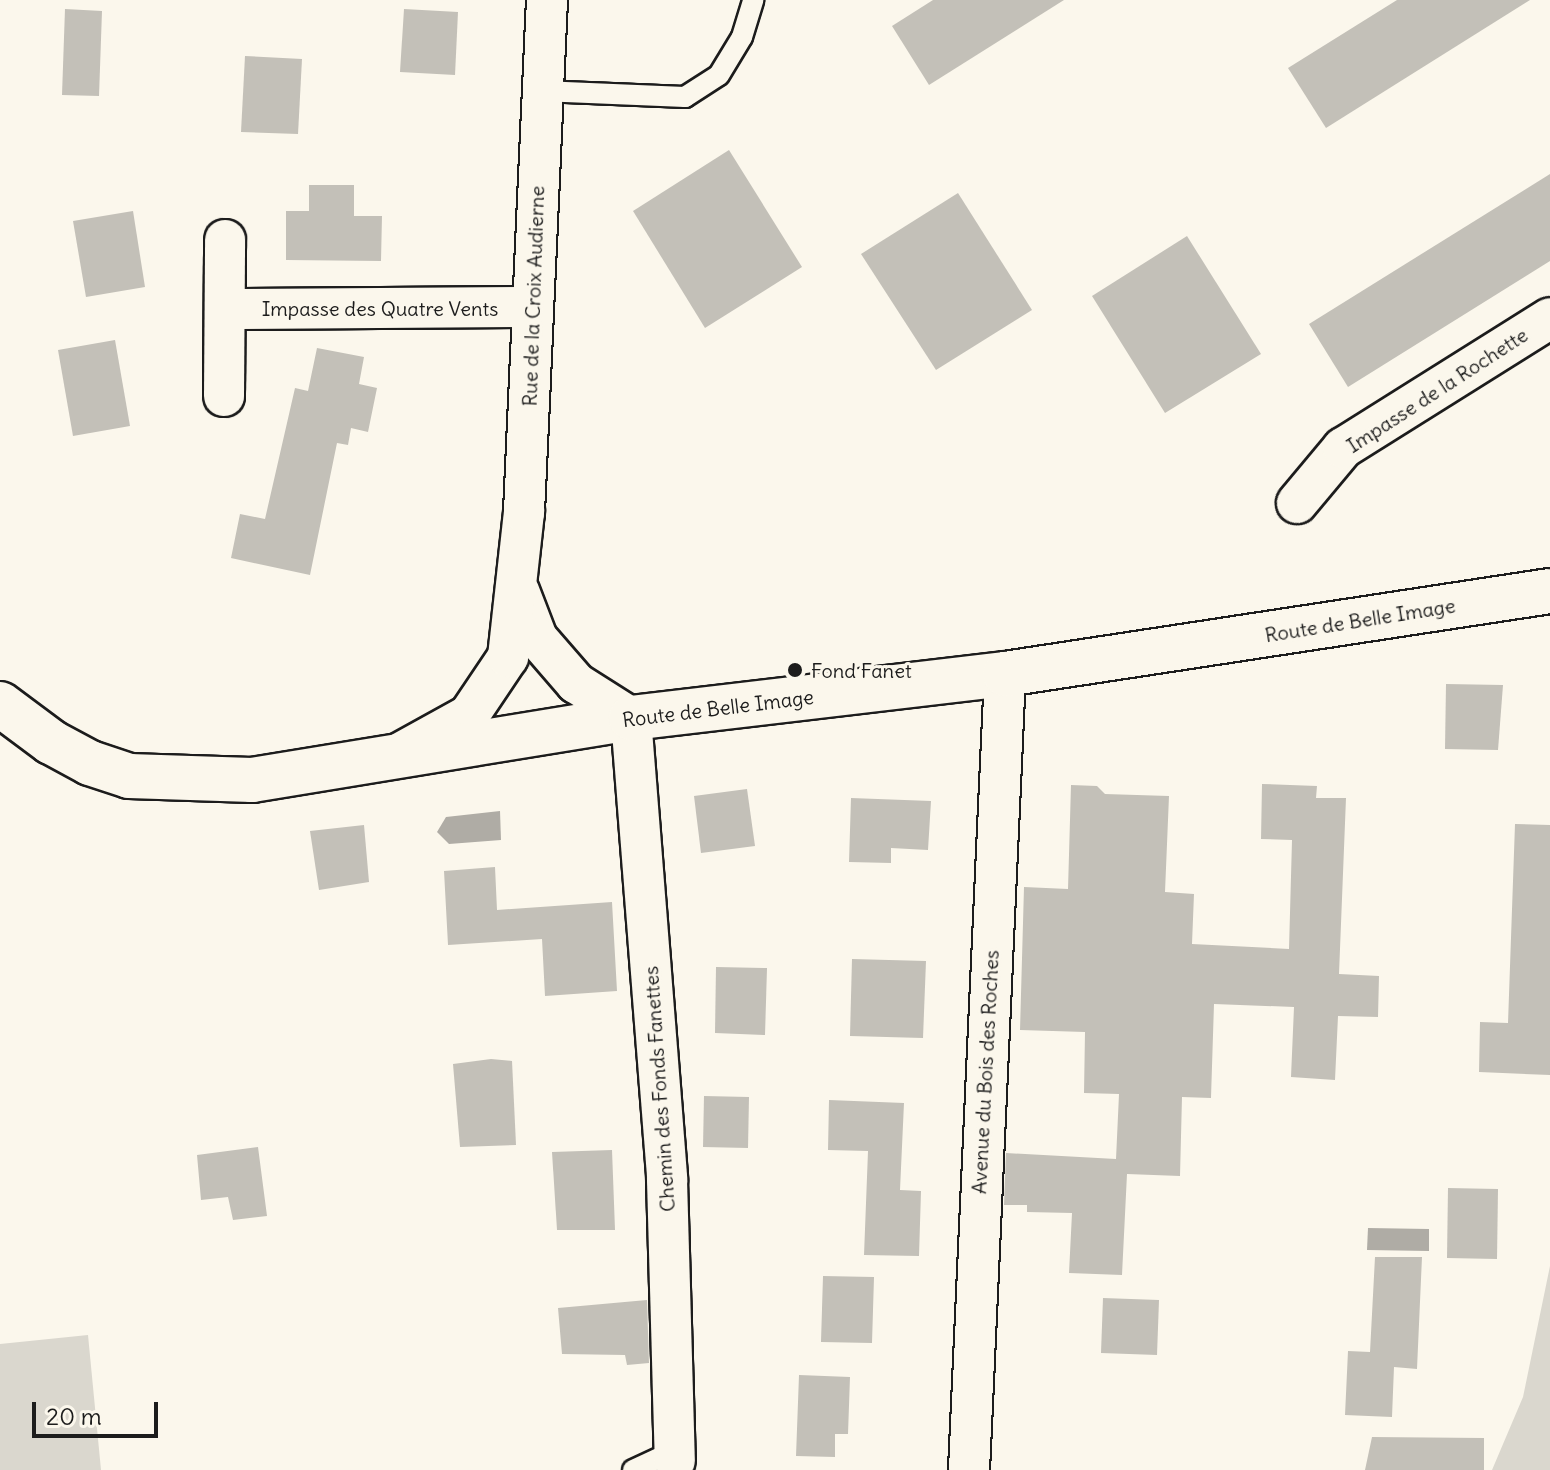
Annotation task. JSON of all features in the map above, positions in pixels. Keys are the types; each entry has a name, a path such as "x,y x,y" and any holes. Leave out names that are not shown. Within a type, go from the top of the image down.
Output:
{"main road":[{"name":"Route de Belle Image","path":"0,704 20,723 90,763 164,781 252,780 631,718 1005,674 1550,591"}],"street":[{"name":"Rue de la Croix Audierne","path":"399,754 469,715 508,657 519,591 547,0"},
{"path":"224,396 228,309 225,240"},
{"name":"Impasse des Quatre Vents","path":"228,309 532,307"},
{"name":"Impasse de la Rochette","path":"1297,503 1343,448 1550,318"},
{"name":"Rue de la Croix Audierne","path":"519,591 537,638 576,683 631,718"},
{"name":"Avenue du Bois des Roches","path":"969,1470 1005,674"},
{"name":"Chemin des Fonds Fanettes","path":"631,718 667,1180 676,1456"}],"lane":[{"path":"541,91 685,97 719,75 742,37 753,0"},
{"path":"633,1470 676,1456"}],"shaded area":[{"path":"500,811 501,840 449,844 437,832 446,817"},
{"path":"1368,1228 1429,1229 1429,1251 1367,1250"},
{"path":"1550,1266 1550,1470 1492,1470 1523,1397"},
{"path":"88,1335 101,1470 0,1470 0,1344"}],"building":[{"path":"933,0 1064,0 929,85 892,26"},
{"path":"1397,0 1530,0 1326,128 1288,68"},
{"path":"65,9 102,11 99,96 62,95"},
{"path":"404,9 458,12 455,75 400,72"},
{"path":"245,56 302,59 298,134 241,132"},
{"path":"729,150 802,267 705,328 633,211"},
{"path":"1550,174 1550,261 1348,387 1309,324"},
{"path":"309,185 354,185 354,216 382,216 381,261 286,260 286,211 309,211"},
{"path":"958,193 1032,310 936,370 861,254"},
{"path":"133,211 145,287 86,297 73,221"},
{"path":"1187,236 1261,354 1165,413 1092,296"},
{"path":"115,340 130,426 73,436 58,350"},
{"path":"317,348 364,357 359,384 377,388 368,432 351,428 348,445 337,443 310,575 231,558 240,514 265,519 295,388 308,391"},
{"path":"1446,684 1503,685 1498,750 1445,749"},
{"path":"1262,784 1317,786 1316,798 1346,798 1339,974 1379,976 1378,1017 1338,1016 1335,1080 1291,1077 1294,1007 1214,1004 1211,1098 1182,1097 1180,1176 1127,1174 1122,1275 1069,1273 1072,1213 1027,1212 1027,1205 1004,1205 1006,1153 1116,1159 1119,1094 1084,1093 1085,1032 1020,1030 1024,887 1068,889 1071,785 1097,786 1105,794 1169,796 1165,892 1194,894 1192,944 1289,949 1292,840 1261,839"},
{"path":"747,789 755,846 701,853 694,796"},
{"path":"851,798 931,801 928,850 891,848 891,863 849,862"},
{"path":"1515,824 1550,825 1550,1075 1479,1072 1480,1022 1508,1023"},
{"path":"364,825 369,882 319,890 310,831"},
{"path":"495,867 497,910 612,902 617,991 545,996 542,939 448,945 444,871"},
{"path":"852,959 926,961 923,1038 850,1036"},
{"path":"716,967 767,968 765,1035 715,1033"},
{"path":"491,1059 512,1061 516,1145 460,1147 453,1064"},
{"path":"704,1096 749,1097 748,1148 703,1147"},
{"path":"829,1100 904,1103 900,1190 921,1191 919,1256 864,1255 868,1151 828,1150"},
{"path":"258,1147 267,1216 233,1220 228,1197 201,1200 197,1155"},
{"path":"612,1150 615,1230 557,1230 552,1152"},
{"path":"1448,1188 1498,1189 1497,1259 1447,1258"},
{"path":"1375,1257 1422,1257 1417,1369 1394,1367 1392,1417 1345,1415 1348,1351 1370,1352"},
{"path":"823,1276 874,1277 872,1343 821,1342"},
{"path":"1103,1298 1159,1300 1157,1355 1101,1353"},
{"path":"647,1300 649,1363 627,1365 625,1355 562,1354 558,1308"},
{"path":"799,1375 850,1377 848,1434 835,1434 835,1457 796,1456"},
{"path":"1372,1437 1484,1438 1484,1470 1365,1470"}],"place":[{"name":"Fond Fanet","path":"795,670"}]}
